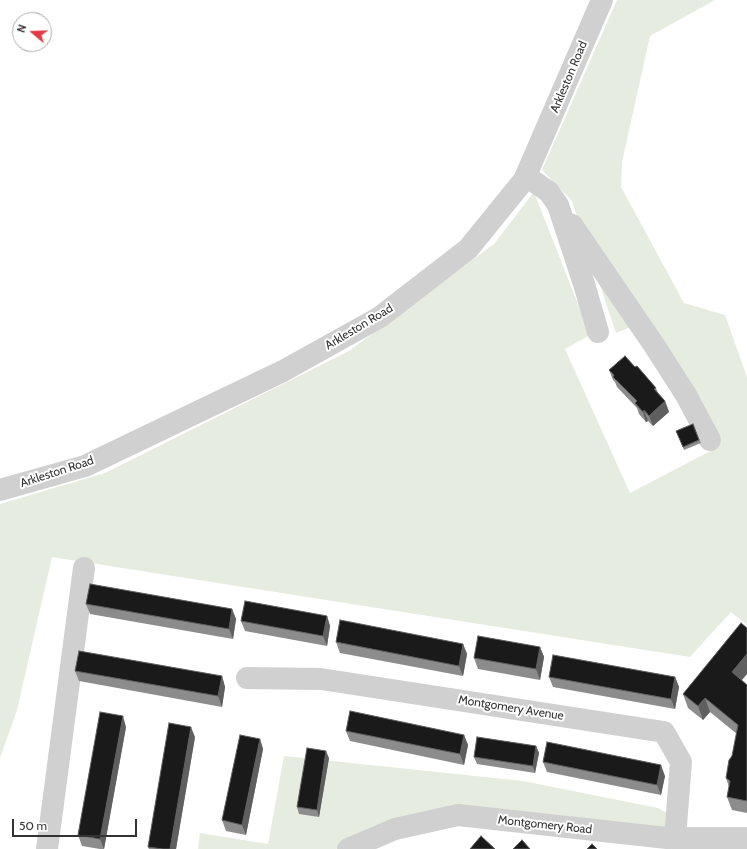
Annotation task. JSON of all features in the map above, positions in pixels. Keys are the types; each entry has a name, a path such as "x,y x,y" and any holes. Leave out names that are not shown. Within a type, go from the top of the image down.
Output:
{"street":[{"name":"Arkleston Road","path":"0,490 84,466 283,371 380,317 468,249 524,180 602,0"},
{"path":"526,176 549,192 558,205 598,332"},
{"path":"564,222 572,225 654,345 686,395 710,440"},
{"path":"47,849 84,568"},
{"name":"Montgomery Avenue","path":"247,678 321,678 664,732 681,762 675,838"},
{"name":"Montgomery Road","path":"348,849 395,829 458,815 675,838 742,842"}],"shaded area":[{"path":"617,0 715,0 650,36 622,162 621,187 684,303 725,315 747,377 747,625 731,612 690,657 52,557 17,710 0,758 0,504 105,473 349,351 494,244 534,192 590,335 565,349 630,493 718,447 648,320 616,333 572,201 542,170"},
{"path":"284,756 523,781 658,808 675,817 672,835 457,808 346,843 336,849 198,849 200,833 268,844"}],"building":[{"path":"625,356 635,367 637,366 665,401 649,416 635,403 637,401 613,377 614,375 609,370"},
{"path":"693,424 699,440 683,447 676,431"},
{"path":"90,584 232,609 229,629 86,604"},
{"path":"245,601 327,616 323,636 241,621"},
{"path":"340,620 463,644 459,666 336,642"},
{"path":"741,623 747,628 747,654 732,672 747,685 747,801 727,797 730,781 726,778 738,725 705,698 698,706 683,694"},
{"path":"478,636 540,647 536,669 474,658"},
{"path":"79,651 222,676 218,696 75,671"},
{"path":"553,655 675,677 671,699 549,677"},
{"path":"350,711 464,735 460,754 346,731"},
{"path":"100,712 123,716 100,839 78,835"},
{"path":"169,723 191,727 170,849 163,849 148,847"},
{"path":"240,735 260,739 242,825 222,820"},
{"path":"477,737 536,746 533,766 474,757"},
{"path":"547,742 661,765 657,785 543,762"},
{"path":"307,748 326,751 317,810 297,807"},
{"path":"481,836 495,849 470,849"},
{"path":"522,840 530,849 513,849"},
{"path":"592,844 597,849 587,849"}]}
